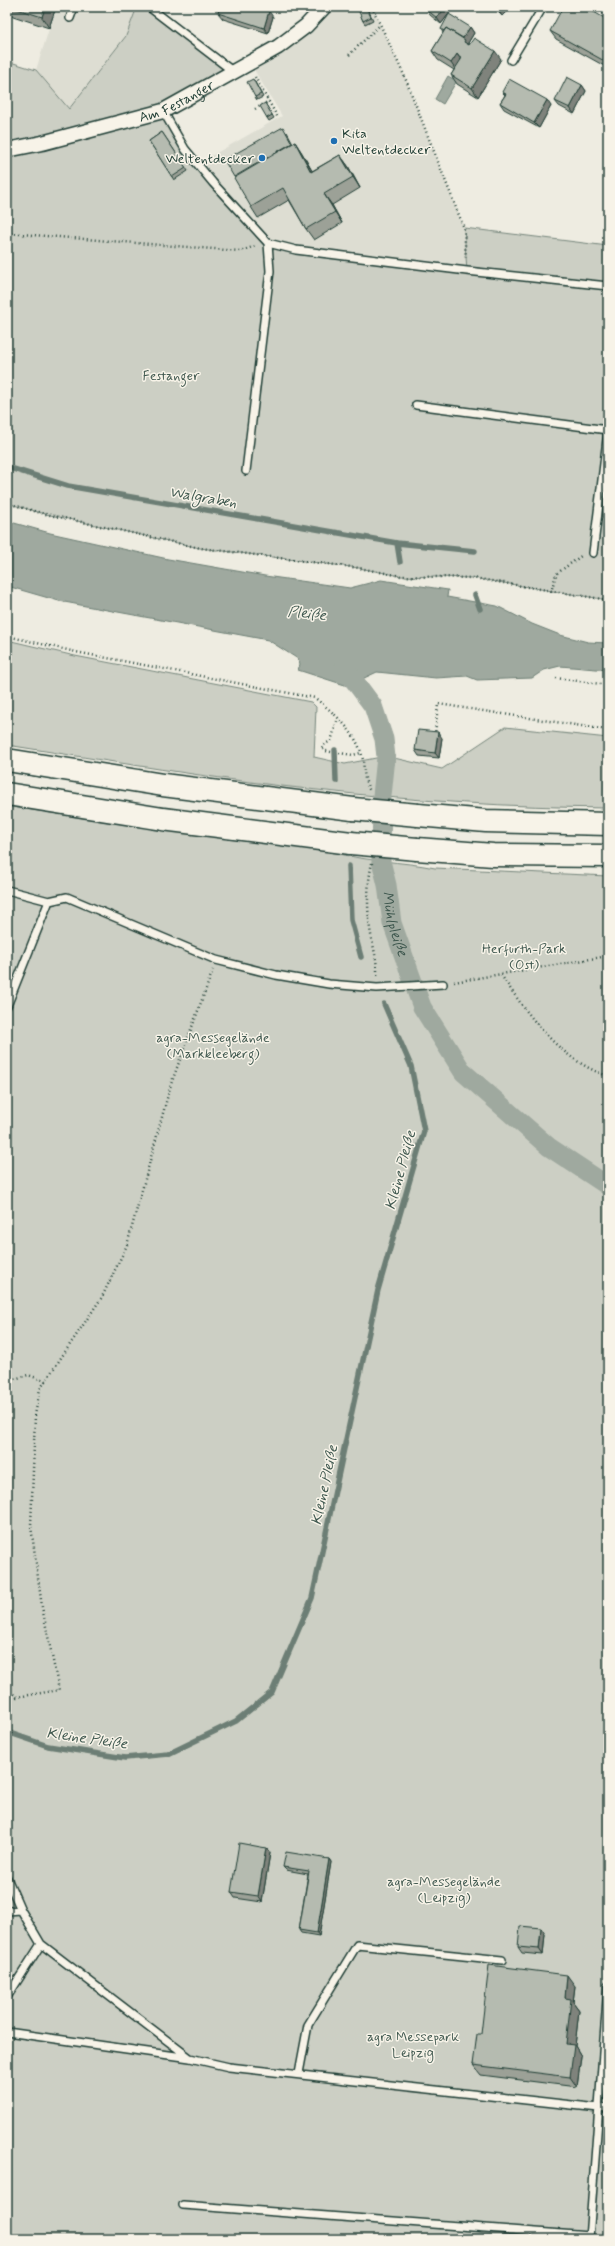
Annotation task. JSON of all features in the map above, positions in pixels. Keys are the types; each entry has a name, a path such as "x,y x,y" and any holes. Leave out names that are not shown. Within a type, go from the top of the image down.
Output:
{"highway":[{"path":"7,760 163,785 353,809 486,821 608,824"},
{"path":"7,794 163,819 351,843 493,855 608,856"}],"street":[{"name":"Am Festanger","path":"7,150 42,143 164,111 235,73 278,47 306,26 324,7"}],"lane":[{"path":"70,18 74,7"},
{"path":"149,7 235,73"},
{"path":"511,60 543,7"},
{"path":"164,111 185,149 268,243 296,250 467,271 608,286"},
{"path":"246,471 270,271 268,243"},
{"path":"416,406 608,430 593,553"},
{"path":"7,890 49,901 67,897 216,960 276,975 329,984 377,988 443,984"},
{"path":"7,1006 49,901"},
{"path":"7,1878 21,1910 41,1944 190,2058"},
{"path":"7,1911 21,1910"},
{"path":"7,1998 41,1944"},
{"path":"299,2074 308,2025 357,1945 502,1960"},
{"path":"183,2205 589,2237 608,1986"},
{"path":"7,2032 190,2058 229,2067 608,2109"}],"path":[{"path":"372,7 404,75 464,228 467,271"},
{"path":"592,7 608,16"},
{"path":"349,55 380,25"},
{"path":"253,74 278,118"},
{"path":"255,108 269,101"},
{"path":"7,233 240,251 268,243"},
{"path":"7,503 49,515 200,548 351,567 402,576 473,578 551,592 608,600"},
{"path":"551,592 556,574 570,566 583,553 593,553"},
{"path":"7,636 76,652 315,698 351,731 361,753 364,780 372,794"},
{"path":"556,678 608,685"},
{"path":"434,737 438,704 608,730"},
{"path":"331,752 321,750 325,744 331,741 338,718"},
{"path":"339,753 353,756 361,753"},
{"path":"372,863 369,874 369,919 378,964 377,988"},
{"path":"443,984 608,956"},
{"path":"7,1689 17,1697 60,1690 42,1607 31,1526 35,1415 40,1389 102,1297 126,1244 171,1084 216,960"},
{"path":"501,975 532,1021 571,1058 596,1072 608,1076"},
{"path":"7,1381 28,1375 46,1381"}],"shaded area":[{"path":"56,7 137,7 126,36 69,109 36,70"},
{"name":"Kita Weltentdecker","path":"324,7 372,7 404,75 464,228 467,271 268,243 197,164 282,116 250,63"}],"green space":[{"name":"Festanger","path":"137,7 149,7 235,73 164,111 185,149 268,243 467,271 464,228 608,246 608,600 473,578 401,576 359,568 200,548 41,513 7,503 7,61 36,70 69,109 126,36"},
{"path":"7,640 75,656 311,702 316,707 314,757 345,764 376,758 394,758 442,769 505,727 608,738 608,808 462,803 353,794 278,786 200,775 7,745"},
{"path":"7,806 115,823 333,852 358,858 435,868 608,876 608,2239 7,2239"}],"water":[{"path":"455,75 459,77 443,104 435,99 448,76 453,79"},
{"name":"Pleiße","path":"7,521 50,533 168,559 265,576 350,588 381,580 448,590 447,597 497,606 532,624 560,635 588,642 608,643 608,670 560,666 544,670 532,678 477,680 467,676 436,678 377,672 362,679 365,684 355,691 351,687 298,670 300,664 298,659 268,640 59,601 7,586"}],"building":[{"path":"11,7 45,7 42,17"},
{"path":"220,7 256,7 269,11 264,28 218,13"},
{"path":"357,7 366,7 371,17 363,21"},
{"path":"428,7 446,7 437,18 426,9"},
{"path":"563,7 585,7 608,20 608,63 550,31"},
{"path":"449,14 470,27 463,38 446,28 444,31 441,29"},
{"path":"446,28 465,40 464,42 469,45 474,38 495,51 472,88 451,75 462,58 457,54 451,63 432,51"},
{"path":"567,77 582,85 570,108 555,101"},
{"path":"253,79 261,94 255,97 247,82"},
{"path":"509,79 547,100 534,123 500,103 506,94 502,92"},
{"path":"265,103 272,115 267,118 260,106"},
{"name":"Weltentdecker","path":"283,127 292,143 234,177 224,160"},
{"path":"162,132 186,168 172,177 149,141"},
{"path":"295,142 311,172 340,155 353,177 324,194 335,212 306,229 283,188 251,207 234,178"},
{"path":"418,730 438,732 435,753 415,750"},
{"path":"239,1843 266,1848 258,1896 231,1892"},
{"path":"286,1852 329,1859 317,1933 299,1930 309,1871 283,1867"},
{"path":"520,1926 541,1928 539,1949 518,1947"},
{"path":"489,1965 567,1975 565,1998 571,1999 566,2044 574,2045 570,2077 473,2065 477,2034 481,2034"},
{"path":"606,2164 608,2164 608,2198"}],"waterway":[{"name":"Walgraben","path":"7,467 68,486 397,543 400,562"},
{"name":"Walgraben","path":"397,543 475,551"},
{"path":"475,595 480,609"},
{"name":"Mühlpleiße","path":"344,667 373,706 384,739 386,757 382,796 381,861 387,885 392,923 422,1007 463,1072 549,1147 608,1186"},
{"name":"Kleine Pleiße","path":"335,750 336,781"},
{"name":"Kleine Pleiße","path":"349,866 351,920 361,957"},
{"name":"Kleine Pleiße","path":"7,1732 48,1746 125,1758 168,1754 236,1721 272,1692 312,1598 378,1290 424,1131 411,1066 384,1004"}],"place":[{"name":"Kita Weltentdecker","path":"334,141"},
{"name":"Weltentdecker","path":"262,158"}],"park label":[{"name":"Herfurth-Park (Ost)","path":"524,956"},
{"name":"agra-Messegelände (Markkleeberg)","path":"213,1046"},
{"name":"agra-Messegelände (Leipzig)","path":"444,1890"},
{"name":"agra Messepark Leipzig","path":"413,2044"}]}
